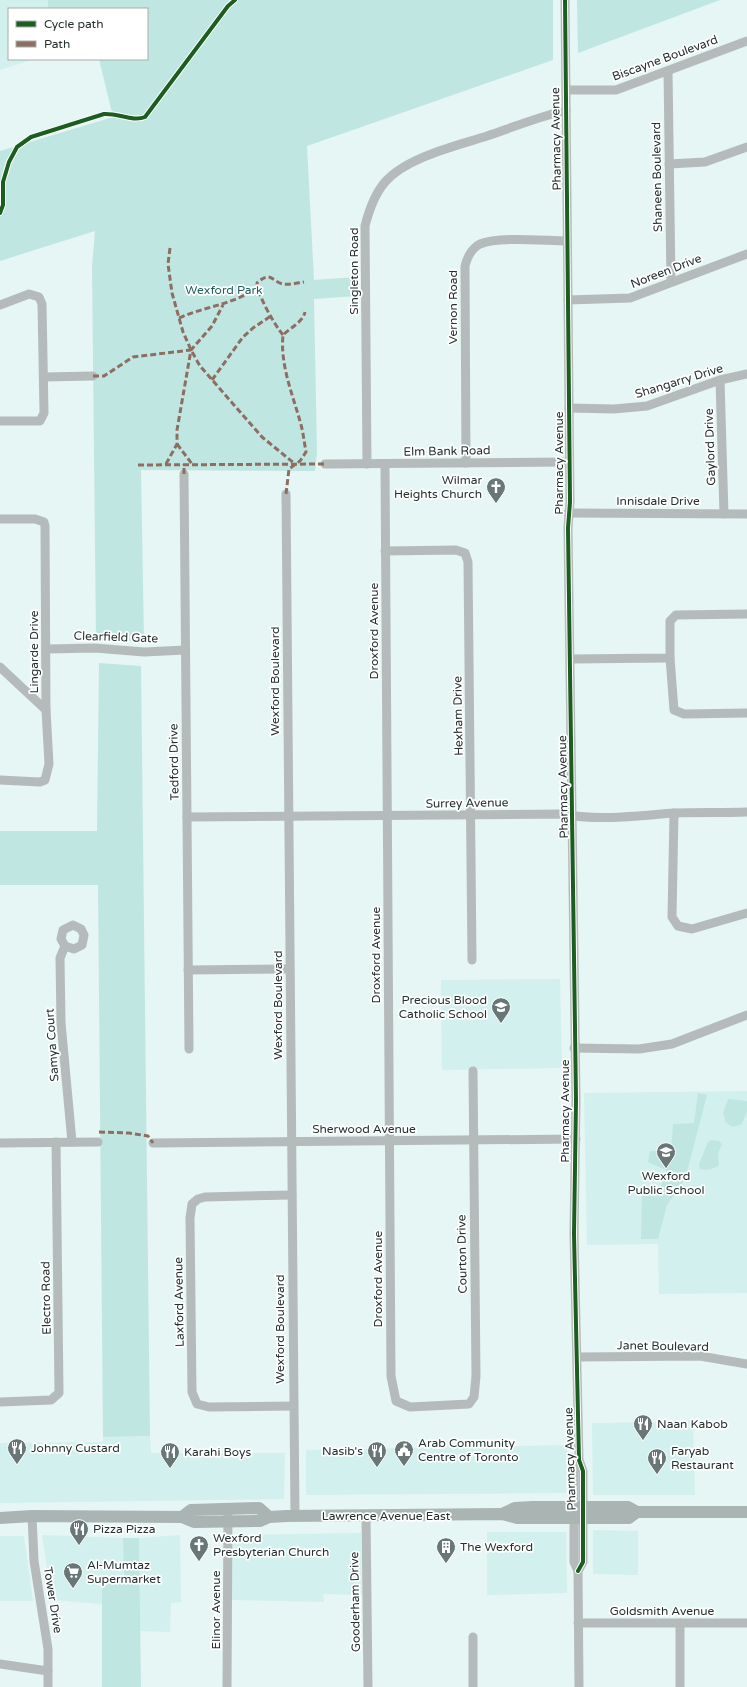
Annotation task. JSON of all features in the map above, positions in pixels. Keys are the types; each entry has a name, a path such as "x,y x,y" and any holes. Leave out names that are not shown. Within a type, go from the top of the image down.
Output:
{"main road":[{"name":"Lawrence Avenue East","path":"0,1518 32,1516 182,1517 194,1522 228,1515 260,1521 270,1517 295,1516 502,1514 517,1518 578,1512 629,1518 637,1512 747,1512"}],"street":[{"name":"Pharmacy Avenue","path":"565,0 569,408 568,513 576,1139 574,1234 578,1357 579,1460 574,1472 578,1512 574,1562 578,1571 579,1687"},
{"name":"Biscayne Boulevard","path":"566,90 616,90 747,41"},
{"name":"Shaneen Boulevard","path":"668,71 670,282"},
{"name":"Singleton Road","path":"367,464 365,226 369,209 376,195 386,181 402,168 429,156 566,110"},
{"path":"669,164 705,162 747,147"},
{"name":"Vernon Road","path":"466,463 464,266 468,256 479,245 495,240 567,241"},
{"name":"Noreen Drive","path":"568,300 630,298 747,254"},
{"path":"0,305 30,294 39,297 42,304 44,377 44,413 40,421 0,421"},
{"name":"Shangarry Drive","path":"569,408 614,409 647,406 720,380 747,374"},
{"path":"44,377 93,376"},
{"name":"Gaylord Drive","path":"720,380 724,514"},
{"name":"Elm Bank Road","path":"325,464 569,462"},
{"name":"Droxford Avenue","path":"385,464 391,1376 396,1401 410,1407 439,1406"},
{"name":"Tedford Drive","path":"184,474 189,1049"},
{"name":"Wexford Boulevard","path":"286,494 295,1516"},
{"name":"Innisdale Drive","path":"568,513 747,514"},
{"name":"Lingarde Drive","path":"0,519 35,519 44,522 45,526 47,648 46,710 48,764 45,780 35,782 0,780"},
{"name":"Hexham Drive","path":"385,551 456,550 465,553 468,562 472,960"},
{"path":"747,614 676,615 670,622 670,658 674,710 684,714 747,713"},
{"name":"Clearfield Gate","path":"47,648 95,648 144,652 185,650"},
{"path":"571,659 670,658"},
{"path":"0,667 46,710"},
{"name":"Surrey Avenue","path":"187,817 561,814 588,818 629,818 674,813 747,812"},
{"path":"674,813 672,917 678,926 692,929 747,913"},
{"name":"Samya Court","path":"64,946 60,958 61,1023 72,1142"},
{"path":"188,970 290,969"},
{"path":"574,1048 639,1049 672,1044 747,1015"},
{"name":"Courton Drive","path":"439,1406 469,1404 474,1397 476,1376 473,1071"},
{"name":"Sherwood Avenue","path":"153,1143 576,1139"},
{"name":"Electro Road","path":"0,1402 51,1400 59,1393 56,1142"},
{"path":"0,1143 98,1142"},
{"name":"Laxford Avenue","path":"292,1195 205,1196 192,1204 190,1218 192,1392 197,1404 209,1407 293,1406"},
{"name":"Janet Boulevard","path":"578,1357 700,1356 747,1364"},
{"name":"Elinor Avenue","path":"227,1687 228,1515"},
{"name":"Tower Drive","path":"32,1516 34,1561 48,1648 48,1687"},
{"name":"Gooderham Drive","path":"366,1516 368,1687"},
{"name":"Goldsmith Avenue","path":"578,1623 747,1623"},
{"path":"680,1623 680,1687"},
{"path":"473,1637 473,1687"},
{"path":"0,1664 48,1671"}],"shaded area":[{"path":"0,0 48,0 48,8 8,8 8,60 31,60 0,70"},
{"name":"Precious Blood Catholic School","path":"560,979 562,1068 442,1070 441,980"},
{"name":"Wexford Public School","path":"747,1091 747,1293 659,1294 658,1244 587,1245 584,1093"},
{"path":"693,1420 695,1495 593,1495 592,1423 677,1422"},
{"path":"150,1436 151,1453 285,1453 284,1499 0,1503 0,1443 103,1442 103,1437"},
{"path":"567,1445 566,1493 306,1495 306,1450"},
{"path":"593,1530 638,1531 638,1575 593,1574"},
{"path":"487,1532 566,1532 567,1593 487,1595"},
{"path":"361,1533 362,1595 323,1594 324,1602 231,1600 232,1535"},
{"path":"42,1535 123,1538 124,1581 102,1581 102,1604 52,1600"},
{"path":"180,1535 181,1602 171,1603 170,1632 140,1631 139,1538"},
{"path":"0,1536 24,1536 33,1601 0,1601"}],"green space":[{"name":"Wexford Park","path":"48,0 553,0 553,60 307,146 314,280 356,277 357,296 314,299 317,452 315,471 141,470 144,641 96,640 92,266 95,231 0,261 0,151 113,117 99,60 148,60 148,8 48,8"},
{"path":"577,0 720,0 578,53"},
{"path":"99,663 141,666 150,1436 103,1437 98,885 0,885 0,831 97,831"},
{"path":"698,1093 707,1095 685,1179 667,1205 658,1239 641,1239 642,1189 659,1193 666,1170 648,1162 650,1151 671,1151 673,1124 694,1123"},
{"path":"728,1099 747,1101 747,1111 742,1124 733,1127 726,1123 723,1113"},
{"path":"712,1140 719,1141 722,1144 718,1154 719,1165 715,1168 705,1170 700,1169 699,1164 708,1142"},
{"path":"123,1538 139,1538 141,1687 102,1687 102,1581 124,1581"}],"marked path":[{"path":"170,248 168,264 172,293 183,332 200,366 262,437 295,464"},
{"path":"283,335 267,310 260,295 257,283 265,277 271,278 283,284 304,282"},
{"path":"179,318 228,302 248,294 257,288"},
{"path":"166,464 177,444 177,430 191,350 212,326 223,305"},
{"path":"286,494 289,469 300,461 306,452 301,425 285,368 283,357 283,335 302,319 305,312"},
{"path":"212,380 243,337 271,316"},
{"path":"93,376 104,376 133,357 191,350"},
{"path":"177,444 192,464"},
{"path":"184,464 184,474"},
{"path":"138,465 325,464"},
{"path":"99,1132 129,1133 148,1136 153,1143"}],"cycle path":[{"path":"0,213 3,205 3,182 9,162 17,147 31,137 104,114 130,118 145,117 228,6 235,0"},
{"path":"565,0 570,502 568,528 576,1100 574,1234 579,1460 583,1471 583,1562 578,1571"}],"place":[{"name":"Wilmar Heights Church","path":"496,504"},
{"name":"Precious Blood Catholic School","path":"501,1024"},
{"name":"Wexford Public School","path":"666,1169"},
{"name":"Naan Kabob","path":"643,1441"},
{"name":"Johnny Custard","path":"17,1465"},
{"name":"Arab Community Centre of Toronto","path":"404,1467"},
{"name":"Nasib's","path":"377,1468"},
{"name":"Karahi Boys","path":"170,1469"},
{"name":"Faryab Restaurant","path":"657,1475"},
{"name":"Pizza Pizza","path":"79,1546"},
{"name":"Wexford Presbyterian Church","path":"199,1562"},
{"name":"The Wexford","path":"446,1564"},
{"name":"Al-Mumtaz Supermarket","path":"73,1589"}]}
